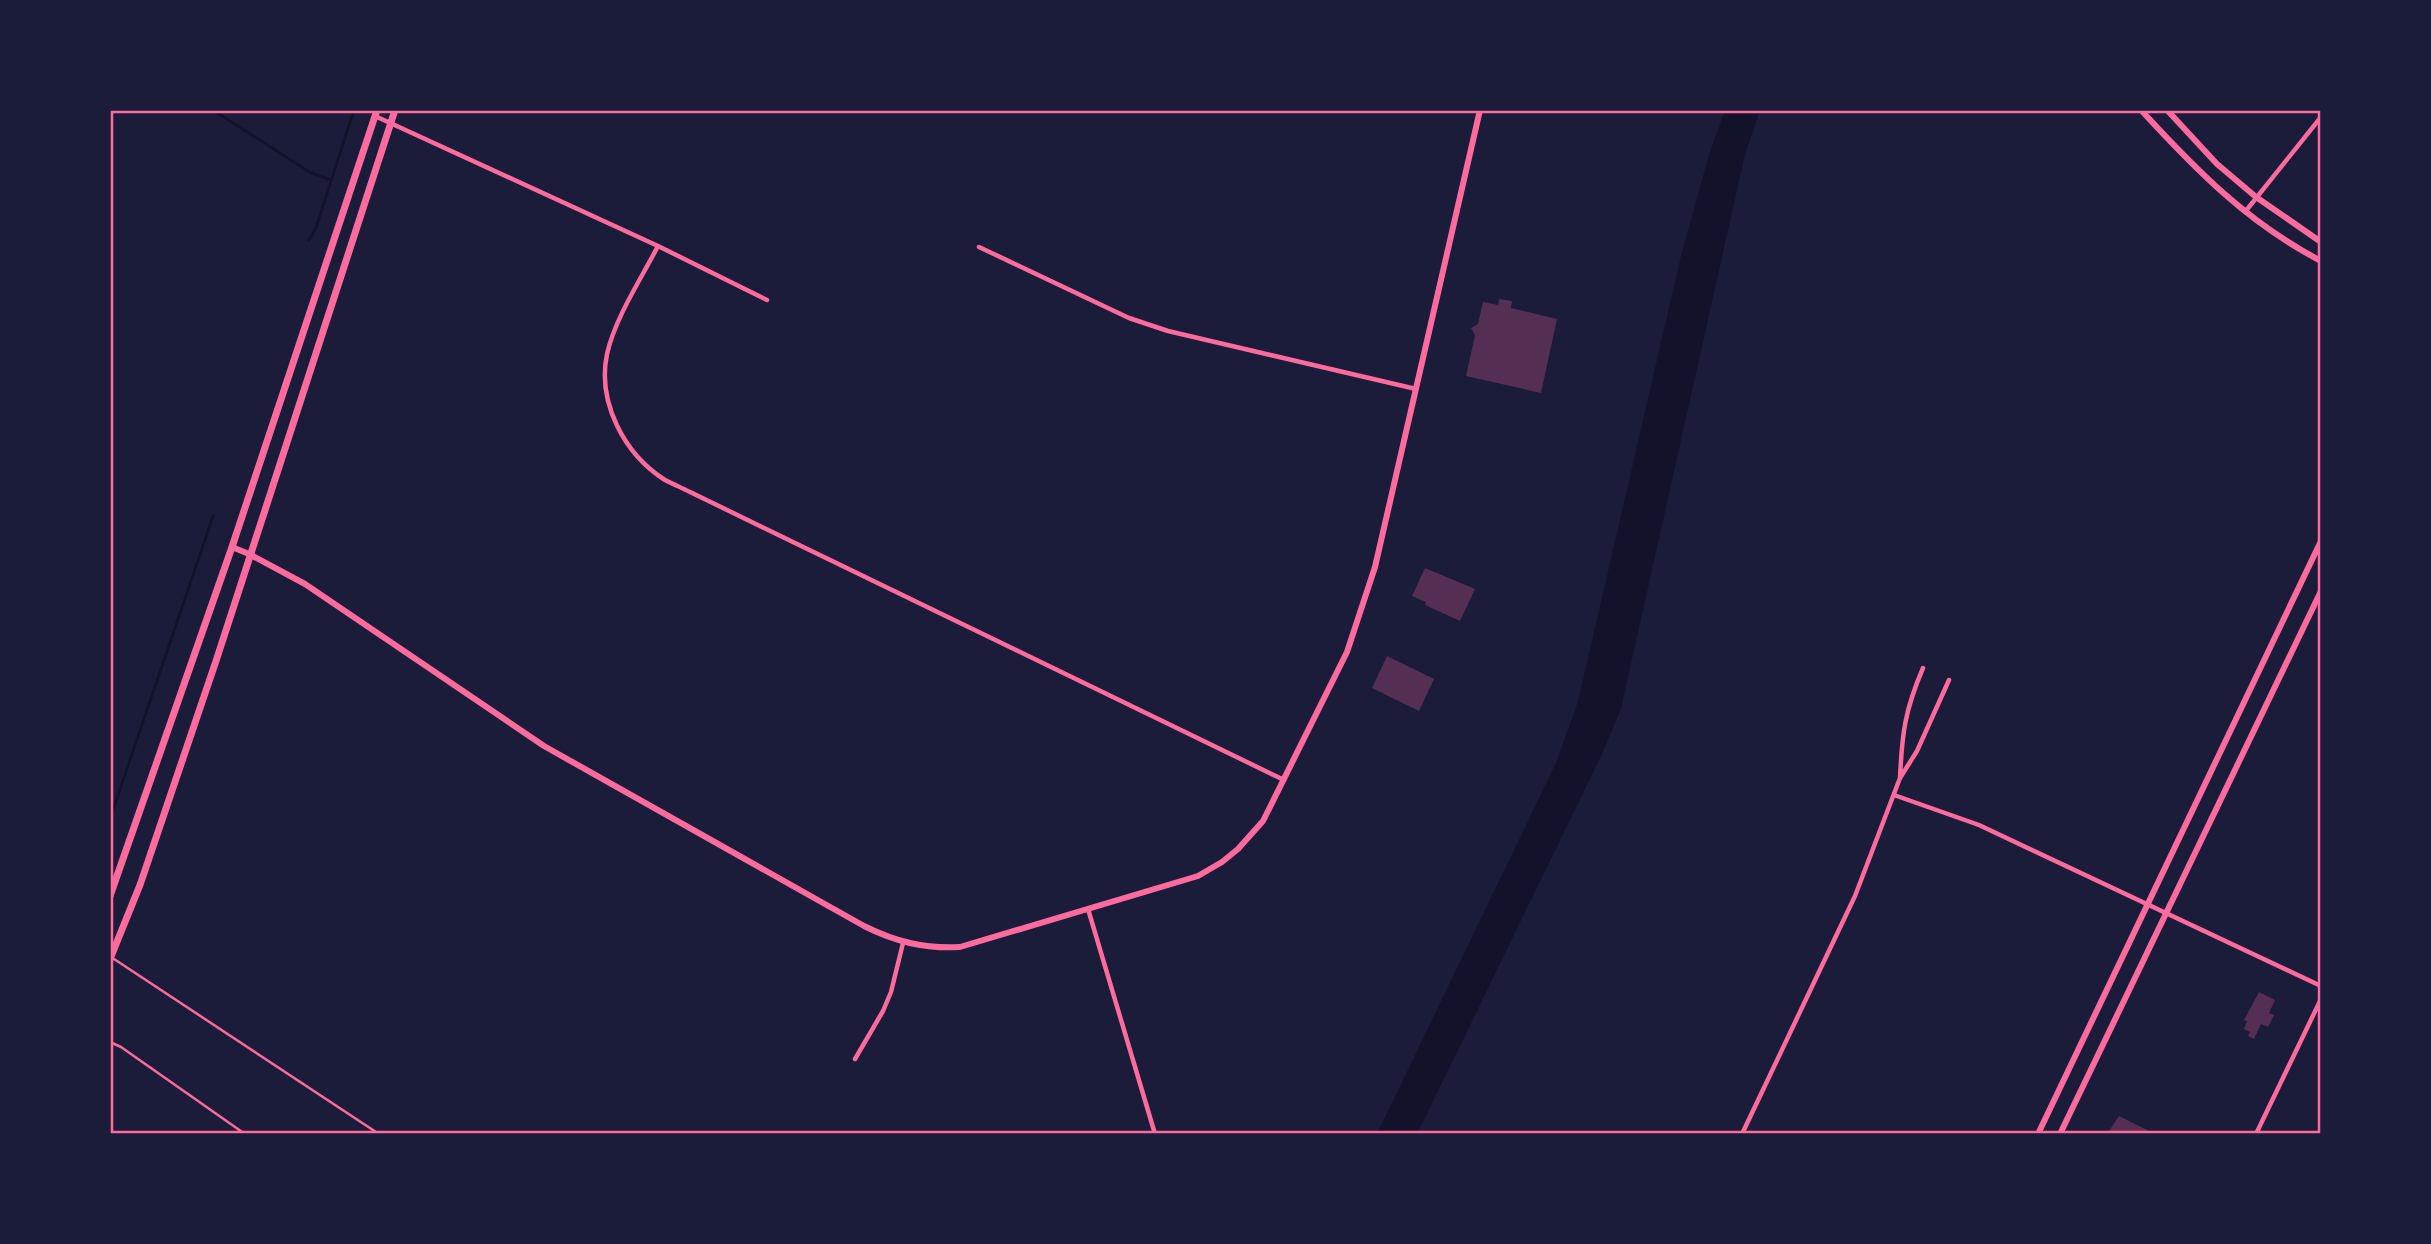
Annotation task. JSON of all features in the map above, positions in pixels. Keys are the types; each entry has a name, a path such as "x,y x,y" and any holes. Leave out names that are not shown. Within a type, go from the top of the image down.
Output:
{"main road":[{"path":"111,958 139,885 395,110"},
{"path":"110,896 232,547 376,113"}],"street":[{"path":"232,547 305,584 544,746 864,926 903,943 940,948 960,947 1198,876 1222,862 1259,826 1285,780 1346,652 1375,567 1480,110"},
{"path":"2141,110 2200,174 2244,213 2321,261"},
{"path":"2167,110 2217,164 2256,197 2321,242"},
{"path":"376,113 391,123 658,246 767,300"},
{"path":"2244,213 2321,117"},
{"path":"658,246 611,339 605,369 607,399 613,417 628,442 650,467 676,485 1285,780"},
{"path":"979,247 1119,313 1168,331 1416,389"},
{"path":"2038,1134 2321,541"},
{"path":"2060,1134 2321,592"},
{"path":"1742,1134 1855,896 1895,795 1900,778 1902,732 1911,697 1923,668"},
{"path":"1900,778 1917,751 1949,680"},
{"path":"1895,795 1979,825 2321,986"},
{"path":"1088,909 1155,1134"},
{"path":"855,1059 891,992 903,943"},
{"path":"2256,1134 2321,999"}],"lane":[{"path":"111,958 379,1134"},
{"path":"110,1042 245,1134"}],"shaded area":[{"path":"1725,110 1760,110 1745,154 1621,708 1602,754 1417,1134 1377,1134 1556,763 1578,702 1681,256 1709,155"}],"building":[{"path":"1499,299 1512,301 1511,308 1557,319 1541,393 1466,376 1475,335 1471,328 1478,324 1483,302 1498,305"},
{"path":"1425,568 1475,589 1460,621 1412,596"},
{"path":"1387,656 1434,679 1419,711 1372,688"},
{"path":"2259,992 2275,1000 2269,1013 2274,1015 2268,1027 2261,1024 2254,1039 2248,1036 2250,1032 2244,1029 2247,1021 2244,1020"},
{"path":"2119,1116 2155,1134 2107,1134"}],"waterway":[{"path":"213,110 311,173 332,180"},
{"path":"309,240 316,228 354,110"},
{"path":"110,819 213,516"}]}
